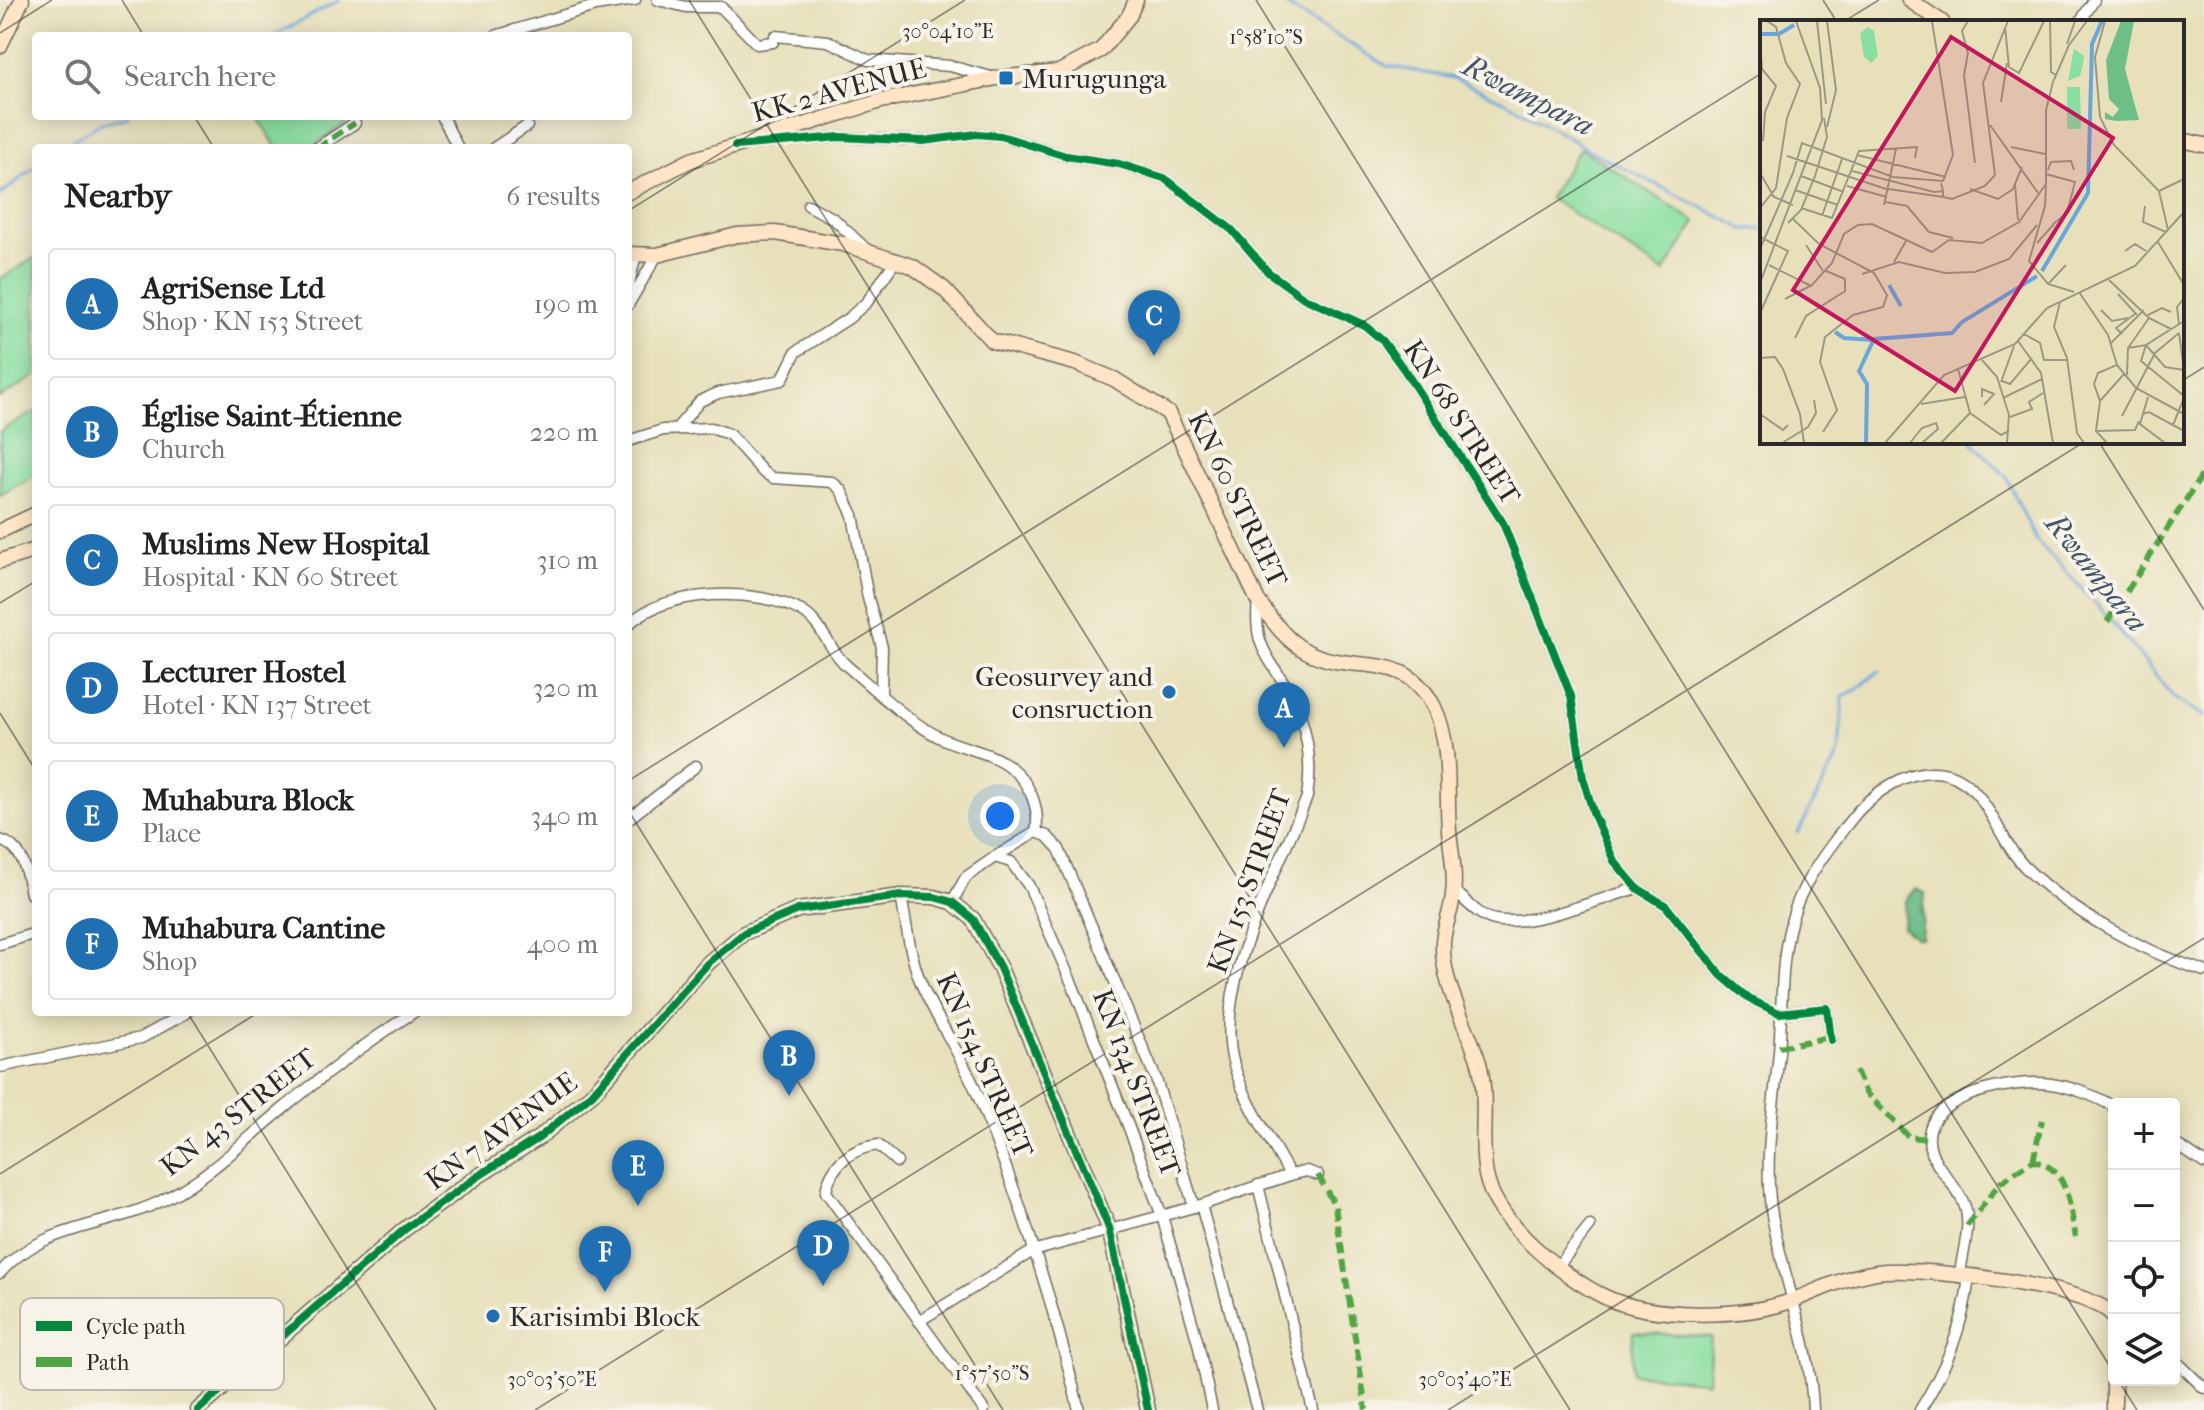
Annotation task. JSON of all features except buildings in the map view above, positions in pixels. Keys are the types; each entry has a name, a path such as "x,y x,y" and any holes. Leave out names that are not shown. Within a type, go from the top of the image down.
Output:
{"main road":[{"path":"0,46 22,0"},
{"name":"KK 2 AVENUE","path":"632,190 691,160 881,101 997,78 1059,72 1101,50 1129,16 1136,0"},
{"path":"1909,0 1939,20"},
{"path":"2184,140 2204,145"},
{"name":"KN 60 STREET","path":"632,254 657,255 737,235 775,233 803,236 896,260 944,289 992,341 1045,354 1101,374 1168,413 1258,601 1278,629 1304,651 1403,671 1424,691 1439,719 1445,745 1454,890 1444,930 1443,953 1484,1087 1486,1174 1500,1209 1557,1267 1604,1297 1643,1311 1697,1313 1792,1300 1826,1285 1883,1271 1964,1277 2091,1299 2111,1314"},
{"path":"0,531 32,516"},
{"path":"0,561 32,551"},
{"name":"KN 7 AVENUE","path":"284,1335 405,1229 540,1137 592,1094 708,963 744,933 798,910 901,896 952,902"},
{"path":"952,902 973,919 1000,968 1109,1228 1148,1410"},
{"path":"2114,1386 2114,1410"},
{"name":"KN 7 AVENUE","path":"198,1410 221,1390"}],"street":[{"path":"507,32 559,15 635,0"},
{"path":"658,0 686,7 721,7 757,44 774,39 828,41 868,60 950,66 997,78"},
{"path":"1927,0 1940,20"},
{"path":"2081,20 2094,0"},
{"path":"444,120 456,144"},
{"path":"323,144 355,123"},
{"path":"500,144 527,126"},
{"name":"KN 68 STREET","path":"735,146 840,137 923,141 977,134 1001,136 1066,156 1119,164 1164,178 1232,230 1268,272 1304,298 1364,325 1383,341 1405,371 1503,523 1571,696 1583,778 1594,815 1614,861 1637,888 1652,895 1678,919 1734,988 1779,1013"},
{"path":"808,205 834,219 868,252"},
{"path":"632,298 657,255"},
{"path":"677,428 700,401 718,393 782,380 796,352 849,318 867,302 896,260"},
{"path":"632,440 677,428 711,428 729,434 763,472 773,478 832,482 841,490 853,515 868,598 882,647 881,693"},
{"path":"632,623 657,607 694,596 735,594 786,605 803,612 817,625 832,651 937,736 999,759 1013,769 1031,792 1038,822 1036,832 966,877 952,902"},
{"name":"KN 153 STREET","path":"1258,601 1256,617 1261,648 1289,692 1303,723 1309,754 1309,783 1307,797 1246,947 1229,1024 1234,1065 1242,1087 1290,1175"},
{"path":"632,816 696,766"},
{"path":"1813,1410 1810,1373 1772,1213 1770,1182 1779,1013 1786,940 1796,906 1839,836 1865,803 1884,788 1912,776 1943,773 1960,779 1975,790 2007,846 2049,888 2124,937 2204,971"},
{"path":"1036,832 1047,836 1059,849 1141,1039 1197,1206 1257,1410"},
{"path":"0,840 15,846 31,894"},
{"name":"KN 134 STREET","path":"995,857 1011,862 1020,870 1040,909 1162,1216 1198,1343 1212,1410"},
{"path":"1454,890 1481,915 1494,920 1541,915 1637,888"},
{"name":"KN 154 STREET","path":"901,896 910,948 924,989 975,1089 1060,1330 1079,1410"},
{"path":"0,944 32,934"},
{"path":"1779,1013 1824,1005 1829,1011 1831,1040"},
{"path":"0,1067 141,1038 181,1016"},
{"name":"KN 43 STREET","path":"0,1273 33,1244 61,1233 112,1222 189,1185 326,1072 408,1016"},
{"path":"1920,1410 1958,1335 1964,1277 1966,1207 1936,1163 1929,1139 1933,1120 1940,1111 1988,1090 2022,1084 2052,1084 2108,1103"},
{"path":"897,1162 878,1145 844,1157 826,1192 885,1269 984,1410"},
{"path":"2180,1147 2204,1163"},
{"path":"919,1321 1033,1251 1197,1206 1290,1175 1307,1171 1318,1175"},
{"path":"1258,1185 1313,1410"},
{"path":"1557,1267 1590,1226"},
{"path":"2180,1365 2204,1388"}],"green space":[{"path":"260,120 350,120 316,144 274,144"},
{"path":"1580,148 1696,222 1664,272 1549,198"},
{"path":"32,259 32,378 0,398 0,279"},
{"path":"32,413 32,477 0,495 0,431"},
{"path":"1915,889 1925,893 1921,938 1915,938 1903,927 1905,901"},
{"path":"1633,1332 1711,1337 1708,1382 1632,1373"}],"waterway":[{"name":"Rwampara","path":"280,32 340,0"},
{"name":"Rwampara","path":"1277,0 1387,66 1454,78 1517,107 1594,153 1746,230 1760,229"},
{"name":"Rwampara","path":"67,144 101,123 113,120"},
{"name":"Rwampara","path":"0,195 32,169"},
{"name":"Rwampara","path":"1974,444 2006,476 2035,539 2109,618 2174,698 2204,716"},
{"path":"1798,833 1839,753 1843,696 1856,690 1879,671"}],"marked path":[{"path":"323,144 355,123"},
{"path":"2107,622 2204,472"},
{"path":"1779,1047 1830,1037"},
{"path":"1856,1071 1866,1093 1909,1137 1929,1139"},
{"path":"2033,1161 2042,1120"},
{"path":"1967,1226 2000,1183 2033,1161 2045,1164 2061,1179 2076,1237"},
{"path":"1318,1175 1335,1206 1366,1410"}],"cycle path":[{"path":"735,146 840,137 923,141 977,134 1001,136 1066,156 1119,164 1164,178 1232,230 1268,272 1304,298 1364,325 1383,341 1405,371 1503,523 1571,696 1583,778 1594,815 1614,861 1637,888 1666,906 1721,975 1749,999 1779,1013 1827,1008 1831,1040"},
{"path":"284,1335 405,1229 477,1177 540,1137 592,1094 708,963 744,933 798,910 901,896 934,897 952,902 973,919 1000,968 1109,1228 1148,1410"},
{"path":"198,1410 221,1390"}],"place":[{"name":"Murugunga","path":"1006,78"},
{"name":"Muslims New Hospital","path":"1154,356"},
{"name":"Geosurvey and consruction","path":"1169,692"},
{"name":"AgriSense Ltd","path":"1284,748"},
{"name":"Église Saint-Étienne","path":"789,1096"},
{"name":"Muhabura Block","path":"638,1206"},
{"name":"Lecturer Hostel","path":"823,1286"},
{"name":"Muhabura Cantine","path":"605,1292"},
{"name":"Karisimbi Block","path":"493,1316"}]}
